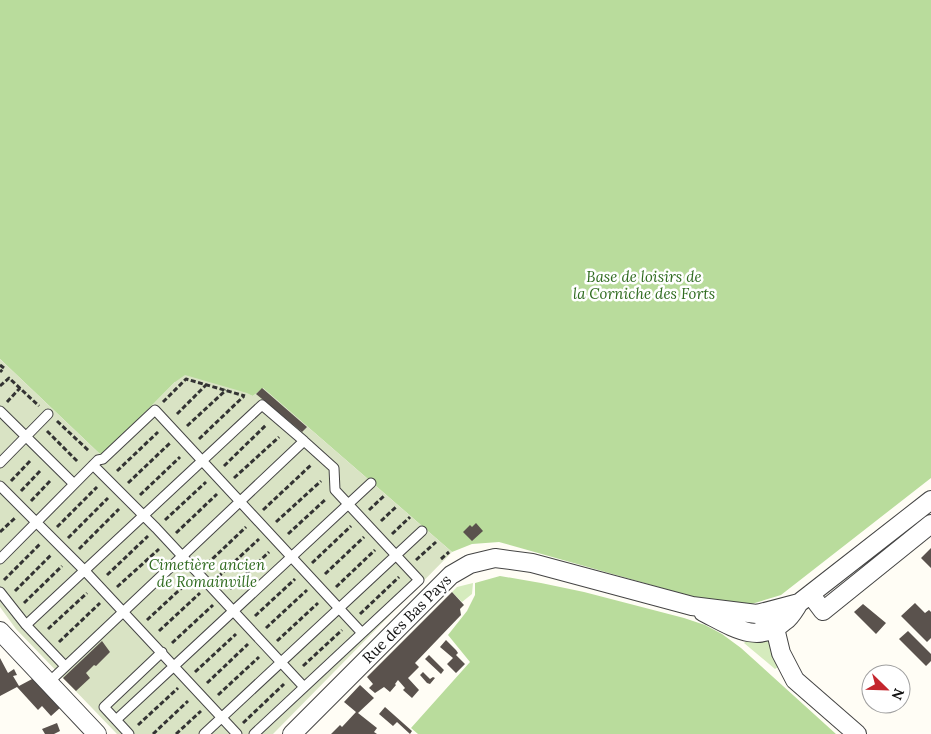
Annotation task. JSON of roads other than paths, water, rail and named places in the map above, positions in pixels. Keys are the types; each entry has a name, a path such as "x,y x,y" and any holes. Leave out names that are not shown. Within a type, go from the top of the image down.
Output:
{"street":[{"path":"857,734 795,680 781,653 776,628 787,621 805,599 931,500"},
{"path":"757,614 805,599 823,610 931,524"},
{"name":"Rue des Bas Pays","path":"292,734 451,574 470,564 495,558 532,563 692,606 757,614 772,622 776,628 758,634 744,631 692,606"},
{"path":"0,631 97,734"}],"lane":[{"path":"26,625 262,405 334,468 335,490 419,580 254,734"},
{"path":"0,559 98,460 103,459 155,410 362,634"},
{"path":"0,411 74,484"},
{"path":"0,463 48,414"},
{"path":"48,683 304,441"},
{"path":"90,468 144,515 304,687"},
{"path":"116,720 371,483"},
{"path":"1,487 85,570 236,732"},
{"path":"204,734 422,531"},
{"path":"0,592 26,625 65,666"},
{"path":"129,734 104,707 162,652"}],"park label":[{"name":"Base de loisirs de la Corniche des Forts","path":"644,286"},
{"name":"Cimetière ancien de Romainville","path":"207,574"}]}
